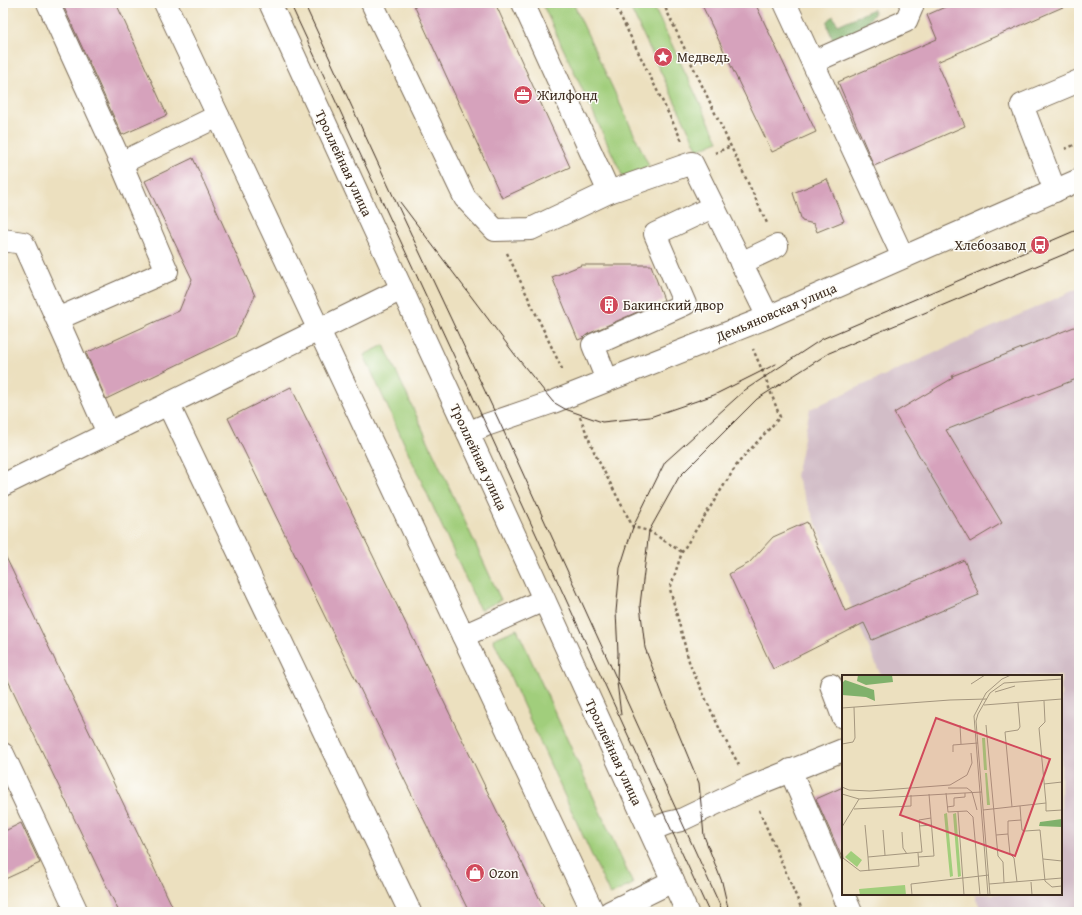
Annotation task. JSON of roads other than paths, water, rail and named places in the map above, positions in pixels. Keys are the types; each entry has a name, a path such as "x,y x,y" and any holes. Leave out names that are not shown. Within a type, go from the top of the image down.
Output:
{"main road":[{"path":"48,3 121,163 167,271 57,319"},
{"path":"165,3 593,912"},
{"name":"Троллейная улица","path":"270,3 687,912"},
{"path":"372,3 465,198 495,230 531,229 609,192 692,163 768,317"},
{"path":"523,3 609,192"},
{"path":"813,62 906,22 912,7 910,3"},
{"path":"787,4 903,257"},
{"path":"1055,191 1022,105 1079,81"},
{"path":"121,163 218,116"},
{"name":"Демьяновская улица","path":"468,433 553,402 768,317 1079,180"},
{"path":"607,380 593,345 685,304 656,234 704,211 714,208"},
{"path":"3,240 23,243 108,433"},
{"path":"741,263 777,246"},
{"path":"3,485 402,289"},
{"path":"168,404 410,912"},
{"path":"463,636 544,600"},
{"path":"831,685 842,714"},
{"path":"650,830 681,820 750,787 842,750"},
{"path":"3,754 77,912"},
{"path":"790,770 842,891"},
{"path":"610,912 673,881"},
{"path":"844,895 851,912"}],"tram line":[{"path":"290,3 486,425 709,912"},
{"path":"304,3 499,421 723,912"},
{"path":"400,202 516,356 553,402 565,409 602,422 650,417 714,395 776,364"},
{"path":"621,715 617,682 618,653 616,612 620,568 633,527 665,462 745,390 822,339 1079,229"},
{"path":"729,912 722,882 704,836 699,783 645,648 640,605 649,531 679,477 757,399 829,353 1079,248"}],"place":[{"name":"Медведь","path":"663,57"},
{"name":"Жилфонд","path":"523,95"},
{"name":"Хлебозавод","path":"1040,245"},
{"name":"Бакинский двор","path":"609,305"},
{"name":"Ozon","path":"475,873"}]}
